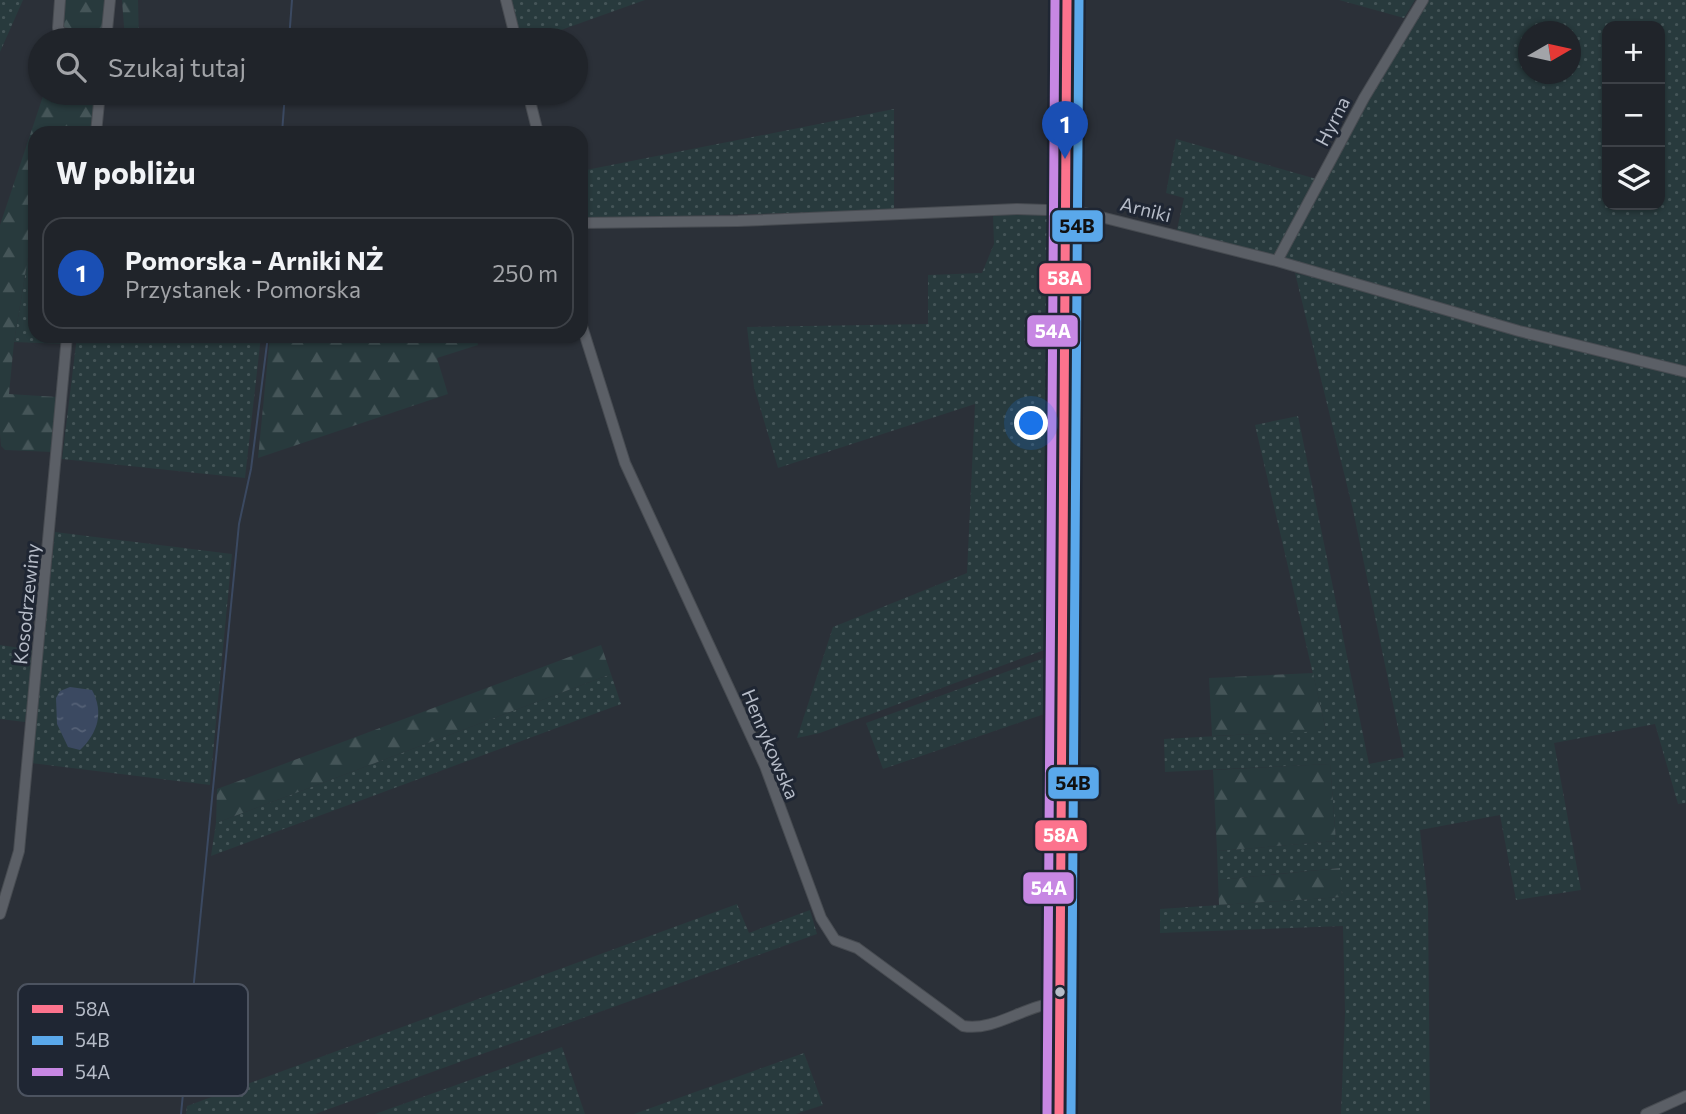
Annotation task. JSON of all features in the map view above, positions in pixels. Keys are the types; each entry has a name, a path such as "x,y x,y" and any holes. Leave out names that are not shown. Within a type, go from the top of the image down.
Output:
{"street":[{"path":"58,28 60,0"},
{"path":"107,28 110,0"},
{"path":"506,0 513,28"},
{"path":"1059,1114 1067,0"},
{"name":"Hyrna","path":"1277,261 1364,98 1423,0"},
{"path":"97,126 99,105"},
{"path":"531,105 536,126"},
{"name":"Arniki","path":"588,223 738,221 1017,209 1064,210 1121,220 1277,261 1519,331 1686,372"},
{"name":"Kosodrzewiny","path":"0,914 19,851 66,343"},
{"name":"Henrykowska","path":"587,343 625,463 765,766 795,854 821,918 832,937 858,948 963,1026 983,1025 1046,1004 1060,1003"},
{"path":"1646,1114 1686,1096"}],"green space":[{"path":"0,0 23,0 0,52"},
{"path":"64,0 110,0 107,28 60,28"},
{"path":"122,0 138,0 139,28 124,28"},
{"path":"511,0 645,0 567,28 517,28"},
{"path":"1339,0 1415,0 1404,18"},
{"path":"1428,0 1686,0 1686,803 1678,804 1655,724 1554,743 1581,890 1516,900 1500,815 1420,830 1428,902 1430,1114 1341,1114 1345,1013 1343,926 1160,933 1160,909 1342,897 1339,868 1218,880 1217,851 1336,841 1330,764 1165,772 1164,739 1326,730 1255,425 1298,416 1369,764 1404,757 1353,510 1295,273 1331,282 1329,278 1176,234 1184,198 1166,193 1176,139 1320,180"},
{"path":"40,105 99,105 97,126 33,126"},
{"path":"894,109 894,210 588,219 588,170"},
{"path":"28,141 28,257 14,342 9,394 57,397 52,452 5,450 1,446 0,225"},
{"path":"993,215 1051,215 1058,221 1055,646 820,733 797,738 833,627 967,573 975,404 778,468 754,387 747,327 928,324 928,275 982,273 994,244"},
{"path":"28,257 28,343 14,342"},
{"path":"76,343 260,343 245,478 62,459"},
{"path":"269,343 478,343 437,358 448,394 258,458"},
{"path":"55,532 232,554 210,785 31,763"},
{"path":"0,645 34,650 25,722 0,719"},
{"path":"601,645 611,674 216,823 217,789"},
{"path":"1055,654 1056,710 883,769 866,723"},
{"path":"1313,673 1326,731 1212,736 1209,678"},
{"path":"611,674 621,704 211,856 216,823"},
{"path":"1330,764 1336,841 1217,851 1213,770"},
{"path":"1340,868 1342,897 1219,905 1218,880"},
{"path":"737,904 749,933 810,910 817,934 315,1114 186,1114 187,1106 214,1096 248,1096 248,1084"},
{"path":"562,1047 585,1114 375,1114"},
{"path":"804,1053 823,1105 796,1114 634,1114"}],"water":[{"path":"70,687 92,690 98,706 95,729 80,750 68,747 57,724 56,698 60,691"}],"waterway":[{"path":"290,28 292,0"},
{"path":"283,126 284,105"},
{"path":"194,984 239,524 251,469 267,343"},
{"path":"181,1114 183,1096"}],"transit line":[{"name":"54A","path":"1047,1114 1055,0"},
{"name":"58A","path":"1059,1114 1067,0"},
{"name":"54B","path":"1071,1114 1079,0"}],"place":[{"name":"Pomorska - Arniki NŻ","path":"1065,159"}]}
